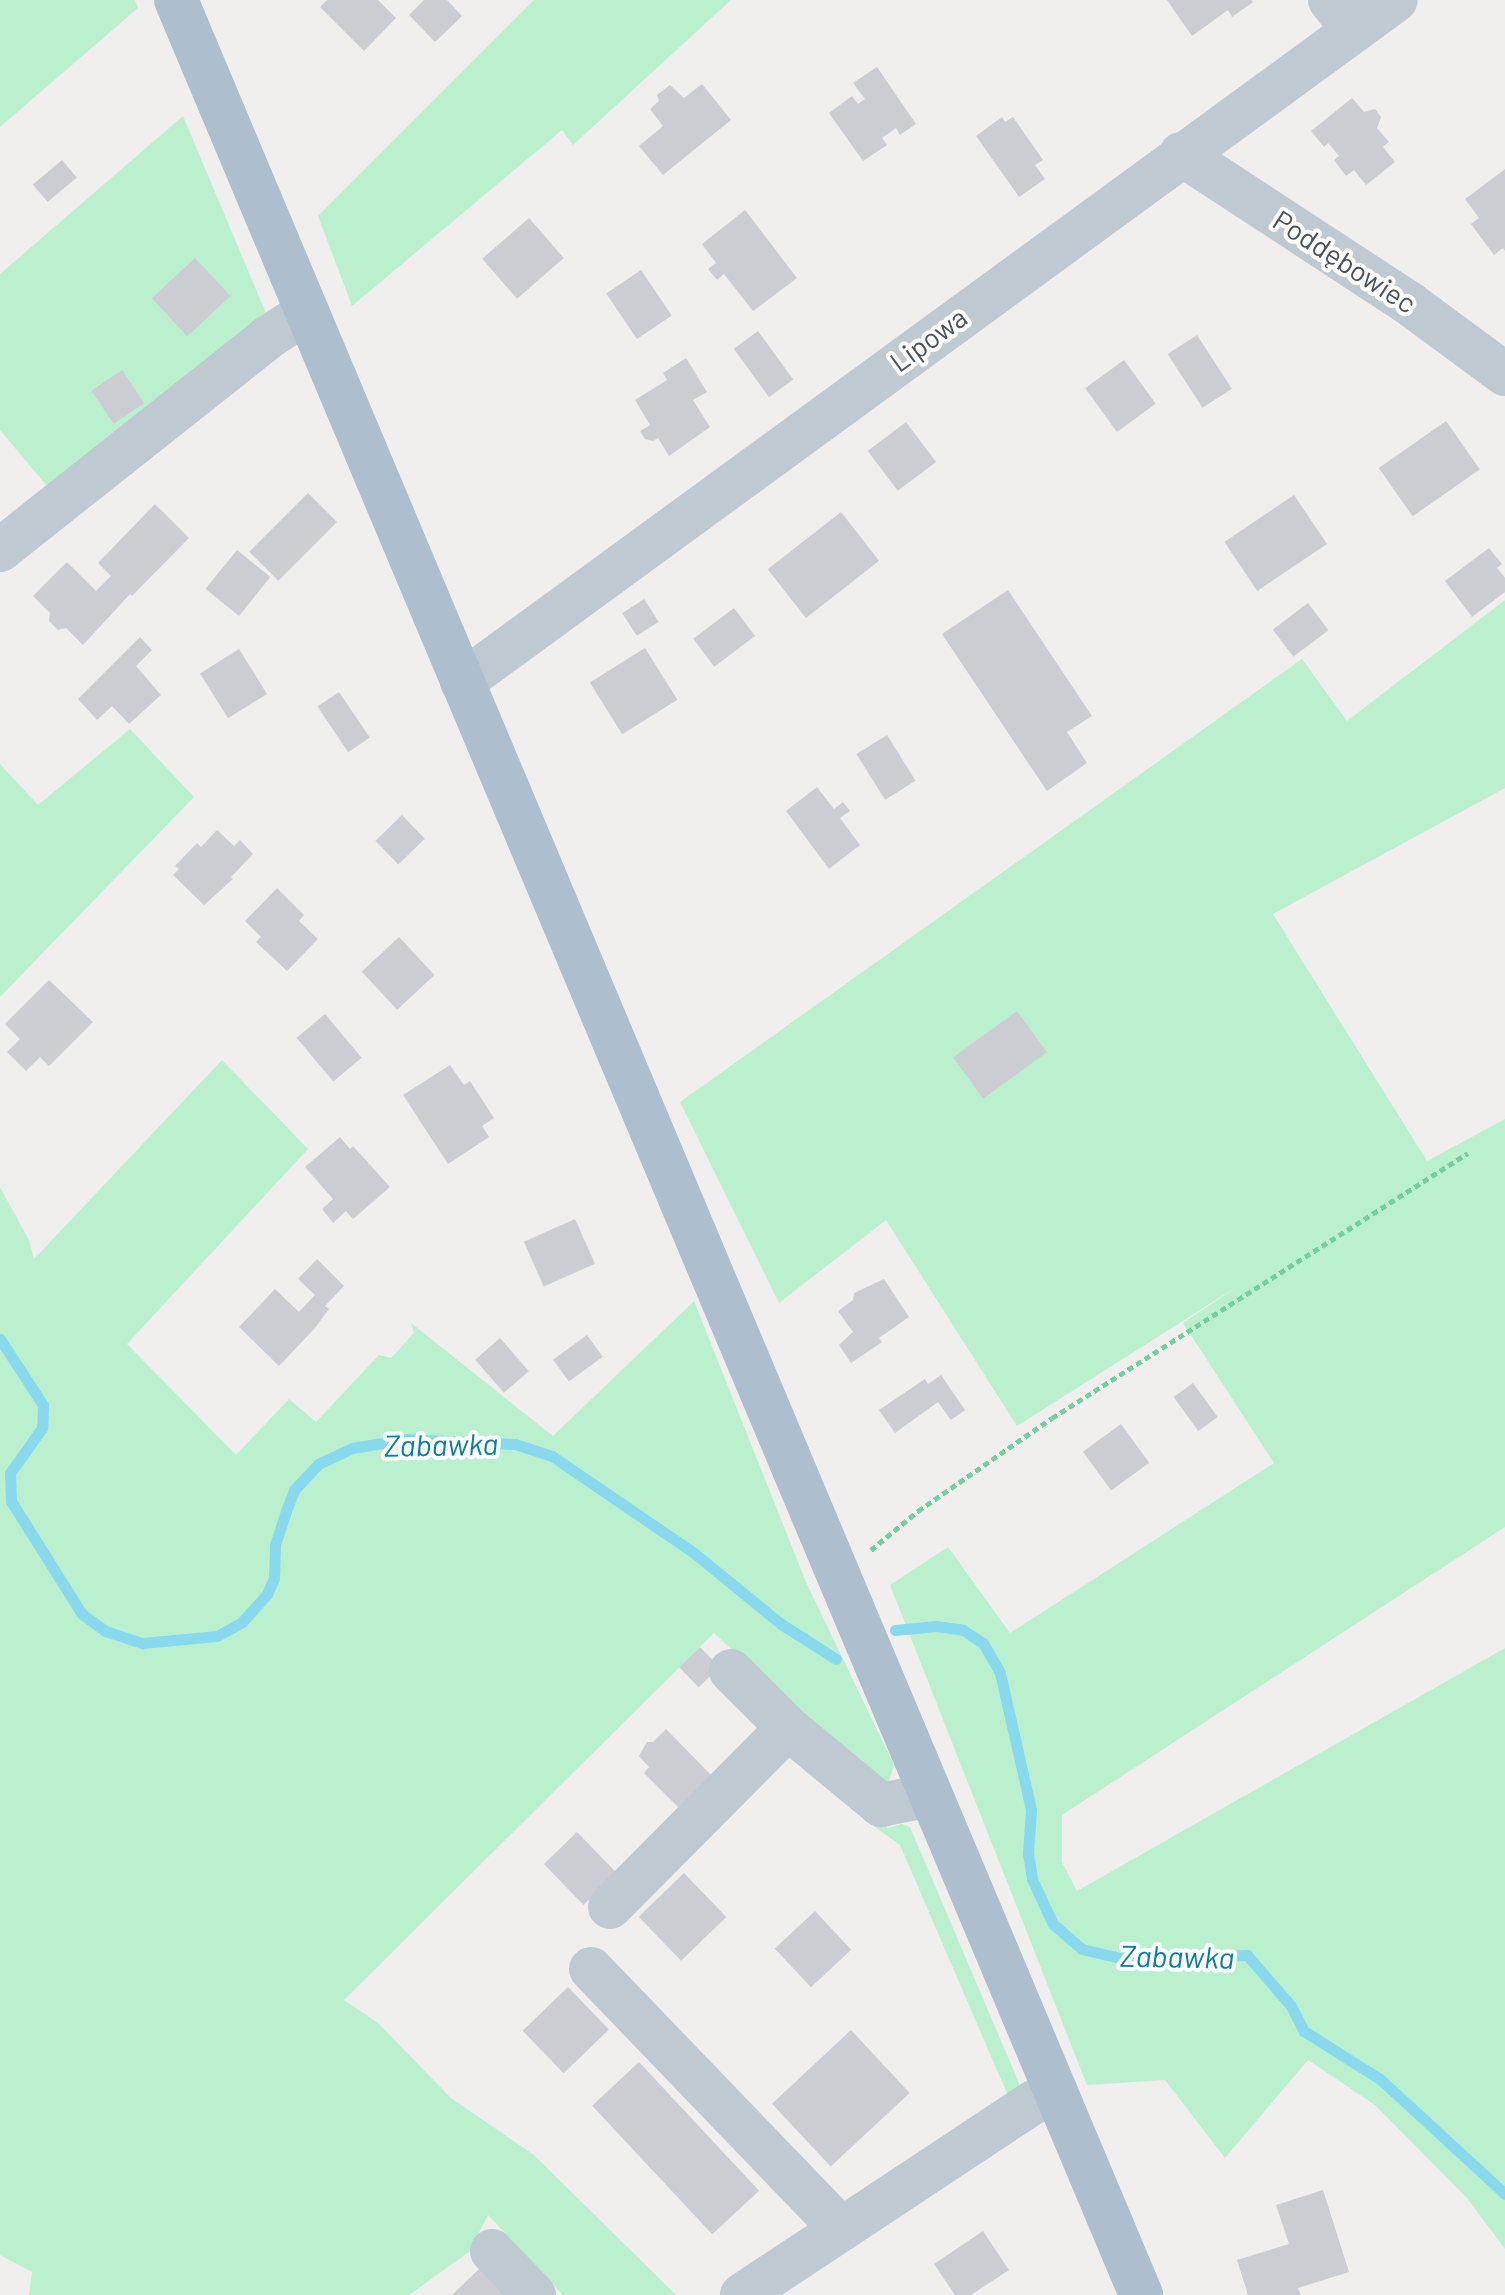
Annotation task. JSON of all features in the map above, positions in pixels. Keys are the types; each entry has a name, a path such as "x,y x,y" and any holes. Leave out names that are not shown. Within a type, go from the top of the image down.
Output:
{"main road":[{"path":"176,0 1141,2295"}],"street":[{"name":"Lipowa","path":"462,682 1181,154 1342,16 1396,0"},
{"name":"Poddębowiec","path":"1181,154 1410,304 1505,374"},
{"path":"0,550 267,338 307,312"},
{"path":"731,1671 788,1728 881,1805 930,1795"},
{"path":"610,1907 788,1728"},
{"path":"591,1969 841,2229"},
{"path":"742,2295 1034,2102 1056,2092"},
{"path":"492,2251 534,2295"}],"path":[{"path":"870,1551 918,1511 1052,1418 1468,1153"}],"green space":[{"path":"0,0 135,0 138,8 0,127"},
{"path":"534,0 731,0 573,145 562,130 352,306 318,216"},
{"path":"183,116 268,318 52,492 0,430 0,274"},
{"path":"1505,600 1505,788 1273,914 1427,1161 1505,1119 1505,1527 1062,1815 1062,1862 1077,1891 1505,1648 1505,2249 1467,2198 1375,2105 1308,2060 1225,2158 1165,2080 1087,2085 890,1585 948,1547 1010,1633 1274,1463 1183,1323 1238,1286 1017,1426 886,1220 779,1303 680,1102 1302,659 1347,721"},
{"path":"130,729 194,797 0,997 0,764 38,805"},
{"path":"222,1060 308,1149 127,1344 236,1455 289,1399 316,1422 379,1355 391,1358 414,1333 411,1323 553,1436 694,1301 806,1582 894,1765 888,1784 873,1782 714,1633 344,2000 378,2023 451,2098 534,2155 676,2295 563,2295 488,2215 469,2252 409,2295 29,2295 32,2272 0,2255 0,1187 29,1240 34,1259"},
{"path":"869,1816 888,1828 902,1824 910,1827 1019,2083 1019,2088 1009,2098 900,1845 865,1820"}],"building":[{"path":"327,0 378,0 396,18 364,51 320,7"},
{"path":"424,0 447,0 462,16 435,42 409,15"},
{"path":"1167,0 1253,2 1232,17 1228,10 1192,36"},
{"path":"877,67 916,124 900,135 896,128 882,138 887,145 863,161 829,113 852,96 858,104 865,99 853,83"},
{"path":"702,84 731,120 663,175 639,146 663,126 650,109 659,101 657,95 670,85 684,98"},
{"path":"1352,98 1364,112 1375,109 1381,117 1377,128 1389,142 1383,147 1395,162 1366,185 1354,170 1346,176 1334,160 1339,156 1328,143 1324,147 1311,131"},
{"path":"1002,117 1005,122 1013,117 1043,160 1035,165 1045,179 1019,197 976,136"},
{"path":"62,160 77,178 48,202 33,184"},
{"path":"1505,169 1505,251 1503,248 1494,255 1471,224 1479,218 1465,199"},
{"path":"745,210 797,278 753,311 724,274 717,280 708,269 716,263 702,244"},
{"path":"529,218 564,258 517,299 482,259"},
{"path":"195,258 230,296 187,336 152,298"},
{"path":"641,270 672,316 637,339 606,293"},
{"path":"758,331 793,380 769,397 734,349"},
{"path":"1197,335 1232,389 1203,408 1168,354"},
{"path":"686,358 707,392 693,400 710,427 669,456 658,438 653,441 645,439 640,431 650,425 635,400 667,380 663,373"},
{"path":"1124,360 1156,404 1117,432 1085,388"},
{"path":"122,370 144,403 114,424 91,391"},
{"path":"1446,421 1480,469 1413,516 1379,468"},
{"path":"906,422 936,462 898,491 868,451"},
{"path":"308,493 337,522 278,581 249,552"},
{"path":"1294,495 1327,544 1257,591 1224,542"},
{"path":"155,504 189,538 132,596 130,594 83,645 66,628 58,630 49,621 50,613 33,596 67,562 96,591 111,576 98,563"},
{"path":"841,512 879,561 806,618 768,569"},
{"path":"1489,548 1502,564 1497,568 1505,578 1505,592 1472,617 1445,581"},
{"path":"237,550 270,577 239,616 206,589"},
{"path":"1008,590 1092,716 1067,732 1087,763 1047,791 942,634"},
{"path":"644,599 659,622 637,636 622,613"},
{"path":"1308,603 1328,630 1293,657 1273,629"},
{"path":"734,608 755,636 714,667 693,639"},
{"path":"140,637 152,650 136,666 161,695 129,724 112,706 97,720 78,699"},
{"path":"645,648 677,700 622,734 590,682"},
{"path":"239,649 267,694 228,718 200,673"},
{"path":"339,692 370,738 348,752 317,707"},
{"path":"887,735 916,781 885,800 856,754"},
{"path":"817,787 834,809 843,802 850,811 840,818 860,845 829,869 786,811"},
{"path":"402,815 425,839 398,864 375,841"},
{"path":"217,830 234,846 240,840 253,854 231,877 233,879 204,905 173,875 179,869 175,866 197,843 201,847"},
{"path":"277,888 304,915 299,921 318,939 287,971 256,942 261,937 245,921"},
{"path":"399,937 434,975 397,1010 362,972"},
{"path":"49,980 93,1022 49,1066 40,1057 26,1071 7,1052 20,1039 5,1024"},
{"path":"1017,1011 1047,1052 983,1099 953,1057"},
{"path":"325,1014 362,1058 333,1081 297,1038"},
{"path":"450,1065 464,1085 470,1081 494,1118 482,1126 489,1137 448,1164 403,1095"},
{"path":"340,1137 350,1149 353,1146 390,1187 353,1219 346,1211 333,1223 322,1209 333,1199 305,1167"},
{"path":"575,1219 595,1264 544,1287 524,1242"},
{"path":"317,1259 344,1286 325,1306 329,1309 315,1328 279,1366 239,1327 275,1289 299,1312 315,1295 298,1279"},
{"path":"884,1279 909,1317 879,1338 882,1342 851,1363 839,1345 853,1332 838,1311 853,1300 854,1293"},
{"path":"587,1335 603,1357 569,1382 553,1360"},
{"path":"500,1338 529,1371 504,1393 475,1360"},
{"path":"941,1375 965,1410 951,1420 938,1402 895,1433 879,1410 925,1379 928,1384"},
{"path":"1193,1383 1218,1417 1198,1431 1174,1397"},
{"path":"1121,1424 1149,1463 1111,1490 1083,1452"},
{"path":"700,1647 719,1667 699,1687 679,1667"},
{"path":"666,1729 712,1776 679,1808 644,1773 649,1767 639,1756 647,1742 653,1742"},
{"path":"577,1832 617,1873 584,1905 544,1864"},
{"path":"684,1873 726,1917 681,1961 639,1917"},
{"path":"815,1911 851,1950 811,1987 775,1949"},
{"path":"568,1987 609,2029 564,2073 523,2031"},
{"path":"851,2030 910,2093 831,2167 772,2104"},
{"path":"639,2062 759,2191 712,2234 592,2106"},
{"path":"1323,2190 1349,2272 1298,2288 1301,2295 1248,2295 1237,2260 1289,2244 1276,2205"},
{"path":"983,2231 1009,2270 971,2295 955,2295 934,2264"},
{"path":"480,2268 505,2295 452,2295"}],"waterway":[{"name":"Zabawka","path":"0,1339 43,1405 42,1428 10,1473 11,1501 82,1614 105,1631 143,1643 217,1636 242,1622 267,1594 274,1578 275,1545 294,1490 318,1464 352,1448 407,1439 515,1444 552,1456 694,1553 781,1624 836,1659"},
{"name":"Zabawka","path":"895,1630 936,1626 963,1630 983,1643 1000,1673 1031,1810 1028,1853 1032,1879 1053,1924 1082,1949 1124,1959 1247,1955 1291,2006 1304,2031 1380,2079 1505,2194"}]}
